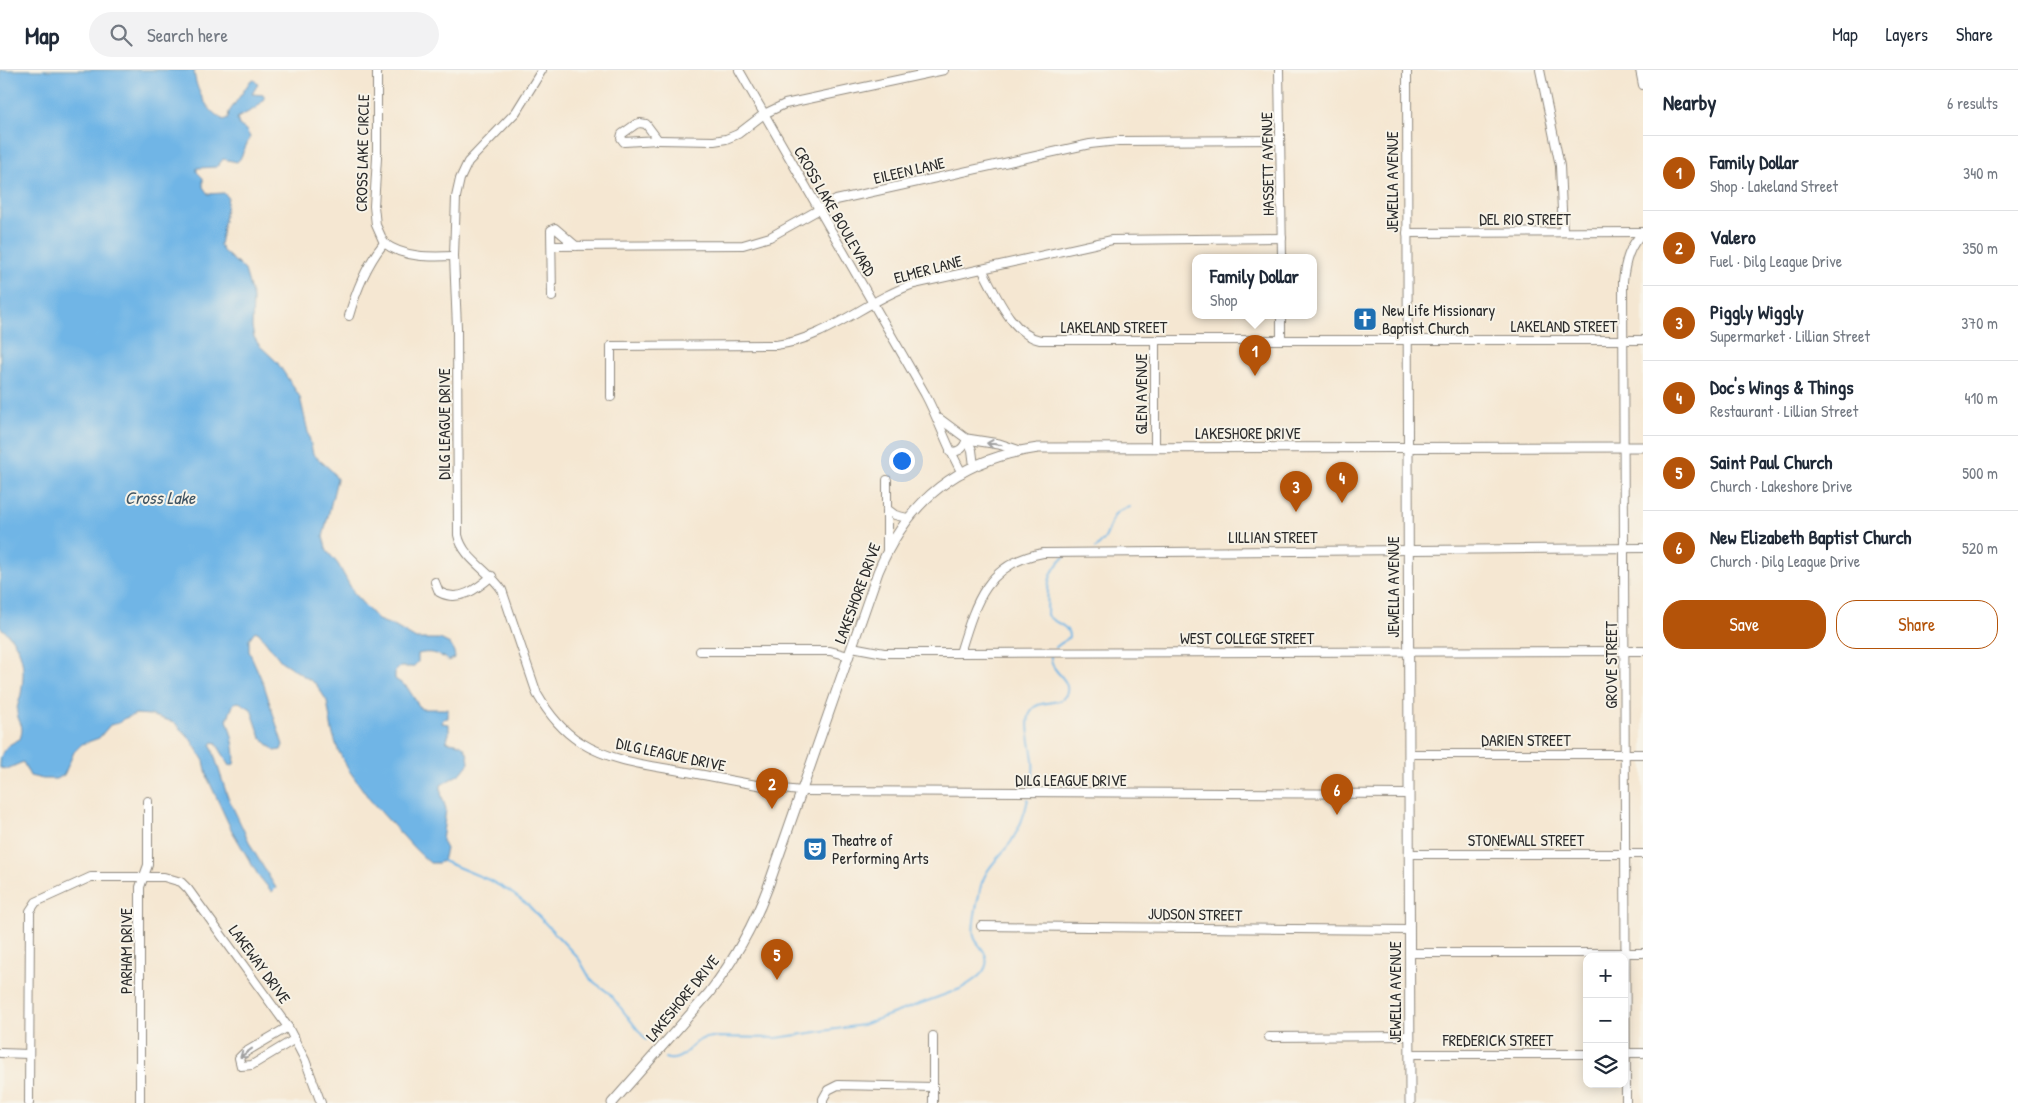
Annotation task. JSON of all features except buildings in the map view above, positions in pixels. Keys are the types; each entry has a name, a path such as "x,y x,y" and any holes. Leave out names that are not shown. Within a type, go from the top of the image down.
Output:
{"main road":[{"path":"963,437 1020,450"},
{"name":"LAKESHORE DRIVE","path":"612,1103 709,993 734,957 758,915 887,550 907,518 933,492 962,473 989,459 1020,450 1060,447 1643,447"},
{"name":"JEWELLA AVENUE","path":"1408,448 1410,1103"}],"street":[{"name":"CROSS LAKE CIRCLE","path":"377,70 378,158 374,206 376,225 384,243"},
{"name":"DILG LEAGUE DRIVE","path":"542,70 516,112 468,162 462,173 454,206 458,535 465,552 492,576 502,590 538,694 556,721 580,742 595,750 624,760 764,787 802,791 1409,794"},
{"name":"CROSS LAKE BOULEVARD","path":"739,70 938,418 946,443 962,473"},
{"path":"658,140 726,139 738,134 764,114 785,104 944,70"},
{"name":"HASSETT AVENUE","path":"1279,70 1282,254"},
{"name":"JEWELLA AVENUE","path":"1407,70 1408,448"},
{"path":"1540,70 1560,166 1563,232"},
{"path":"1640,70 1643,85"},
{"name":"EILEEN LANE","path":"552,246 753,243 770,237 836,200 1090,144 1118,141 1280,140"},
{"path":"552,297 551,230 554,228 576,246"},
{"name":"DEL RIO STREET","path":"1408,233 1643,232"},
{"name":"GROVE STREET","path":"1626,953 1622,340 1624,270 1634,242 1643,232"},
{"name":"ELMER LANE","path":"612,397 611,346 785,344 816,335 889,294 914,284 1112,240 1282,238"},
{"path":"350,316 356,294 374,256 384,243 395,250 417,256 454,256"},
{"name":"LAKELAND STREET","path":"982,268 1012,322 1024,334 1034,339 1045,341 1643,340"},
{"path":"1281,340 1282,319"},
{"name":"GLEN AVENUE","path":"1155,340 1155,448"},
{"name":"CROSS LAKE BOULEVARD","path":"938,418 963,437"},
{"path":"946,443 963,437"},
{"path":"950,452 957,452 964,447 963,437"},
{"path":"963,437 972,450 974,466"},
{"path":"887,550 888,480"},
{"path":"887,509 895,515 907,518"},
{"name":"LILLIAN STREET","path":"960,653 986,586 1006,566 1031,555 1055,552 1643,548"},
{"path":"435,582 439,592 445,596 456,597 471,592 492,576"},
{"name":"WEST COLLEGE STREET","path":"700,651 960,653 1643,651"},
{"name":"DARIEN STREET","path":"1409,754 1643,754"},
{"name":"PARHAM DRIVE","path":"140,1103 140,887 148,865 148,801"},
{"name":"STONEWALL STREET","path":"1409,854 1643,854"},
{"name":"LAKEWAY DRIVE","path":"29,1054 30,911 36,902 91,877 171,878 181,882 188,889 288,1027 311,1074 321,1103"},
{"name":"JUDSON STREET","path":"981,926 1409,930"},
{"path":"1410,954 1583,953"},
{"path":"1628,953 1643,953"},
{"name":"GROVE STREET","path":"1625,1043 1626,998"},
{"path":"288,1027 244,1053 239,1058 241,1066 252,1065 295,1039"},
{"path":"933,1036 933,1103"},
{"path":"1269,1037 1410,1036"},
{"path":"0,1053 29,1054 29,1103"},
{"path":"1628,1053 1643,1053"},
{"name":"FREDERICK STREET","path":"1410,1054 1583,1054"},
{"path":"823,1101 828,1090 838,1085 933,1087"},
{"name":"GROVE STREET","path":"1626,1088 1626,1103"}],"water":[{"name":"Cross Lake","path":"0,70 194,70 199,92 207,106 224,120 228,118 229,112 251,80 258,84 252,94 264,95 264,100 256,108 237,118 239,125 246,130 250,137 240,159 237,162 223,159 217,167 197,168 197,172 203,178 203,187 208,194 224,193 228,197 220,245 223,251 245,270 253,298 252,327 254,337 259,345 277,362 300,397 313,454 332,471 337,479 323,537 327,551 338,564 355,595 378,620 394,626 416,639 440,639 450,644 454,652 455,658 448,661 434,653 418,654 418,662 413,667 400,667 395,672 395,679 407,687 421,709 448,709 448,718 443,719 442,723 449,724 449,734 446,742 460,744 467,752 469,763 461,773 441,785 441,793 446,809 442,841 446,849 443,861 430,863 370,800 348,769 338,750 332,731 327,701 316,684 281,661 259,633 255,631 249,639 249,651 264,685 283,745 281,750 275,751 261,738 251,709 239,702 234,703 227,720 234,748 234,764 230,766 216,743 213,742 211,745 227,795 253,850 276,888 272,892 258,875 231,829 208,779 204,761 191,740 174,722 150,715 136,714 123,719 119,723 110,725 99,738 82,744 74,752 64,775 57,779 43,779 30,776 23,762 7,769 0,768 4,750 20,739 22,727 17,711 21,694 23,665 14,641 0,627"}],"waterway":[{"path":"1096,548 1105,538 1115,514 1130,507"},
{"path":"1055,648 1069,637 1067,629 1047,615 1048,589 1054,569 1066,555"},
{"path":"1031,787 1033,764 1029,735 1029,716 1034,707 1061,700 1067,692 1065,682 1053,666 1051,655"},
{"path":"665,1058 676,1059 680,1057 704,1038 777,1038 862,1025 960,989 971,982 981,974 986,964 984,952 976,940 973,931 982,883 988,870 1014,837 1028,799"},
{"path":"443,861 489,880 509,891 528,905 579,959 591,980 609,993 646,1040"}],"place":[{"name":"New Life Missionary Baptist Church","path":"1365,319"},
{"name":"Family Dollar","path":"1255,376"},
{"name":"Doc's Wings & Things","path":"1342,503"},
{"name":"Piggly Wiggly","path":"1296,512"},
{"name":"Valero","path":"772,809"},
{"name":"New Elizabeth Baptist Church","path":"1337,815"},
{"name":"Theatre of Performing Arts","path":"815,849"},
{"name":"Saint Paul Church","path":"777,980"}]}
